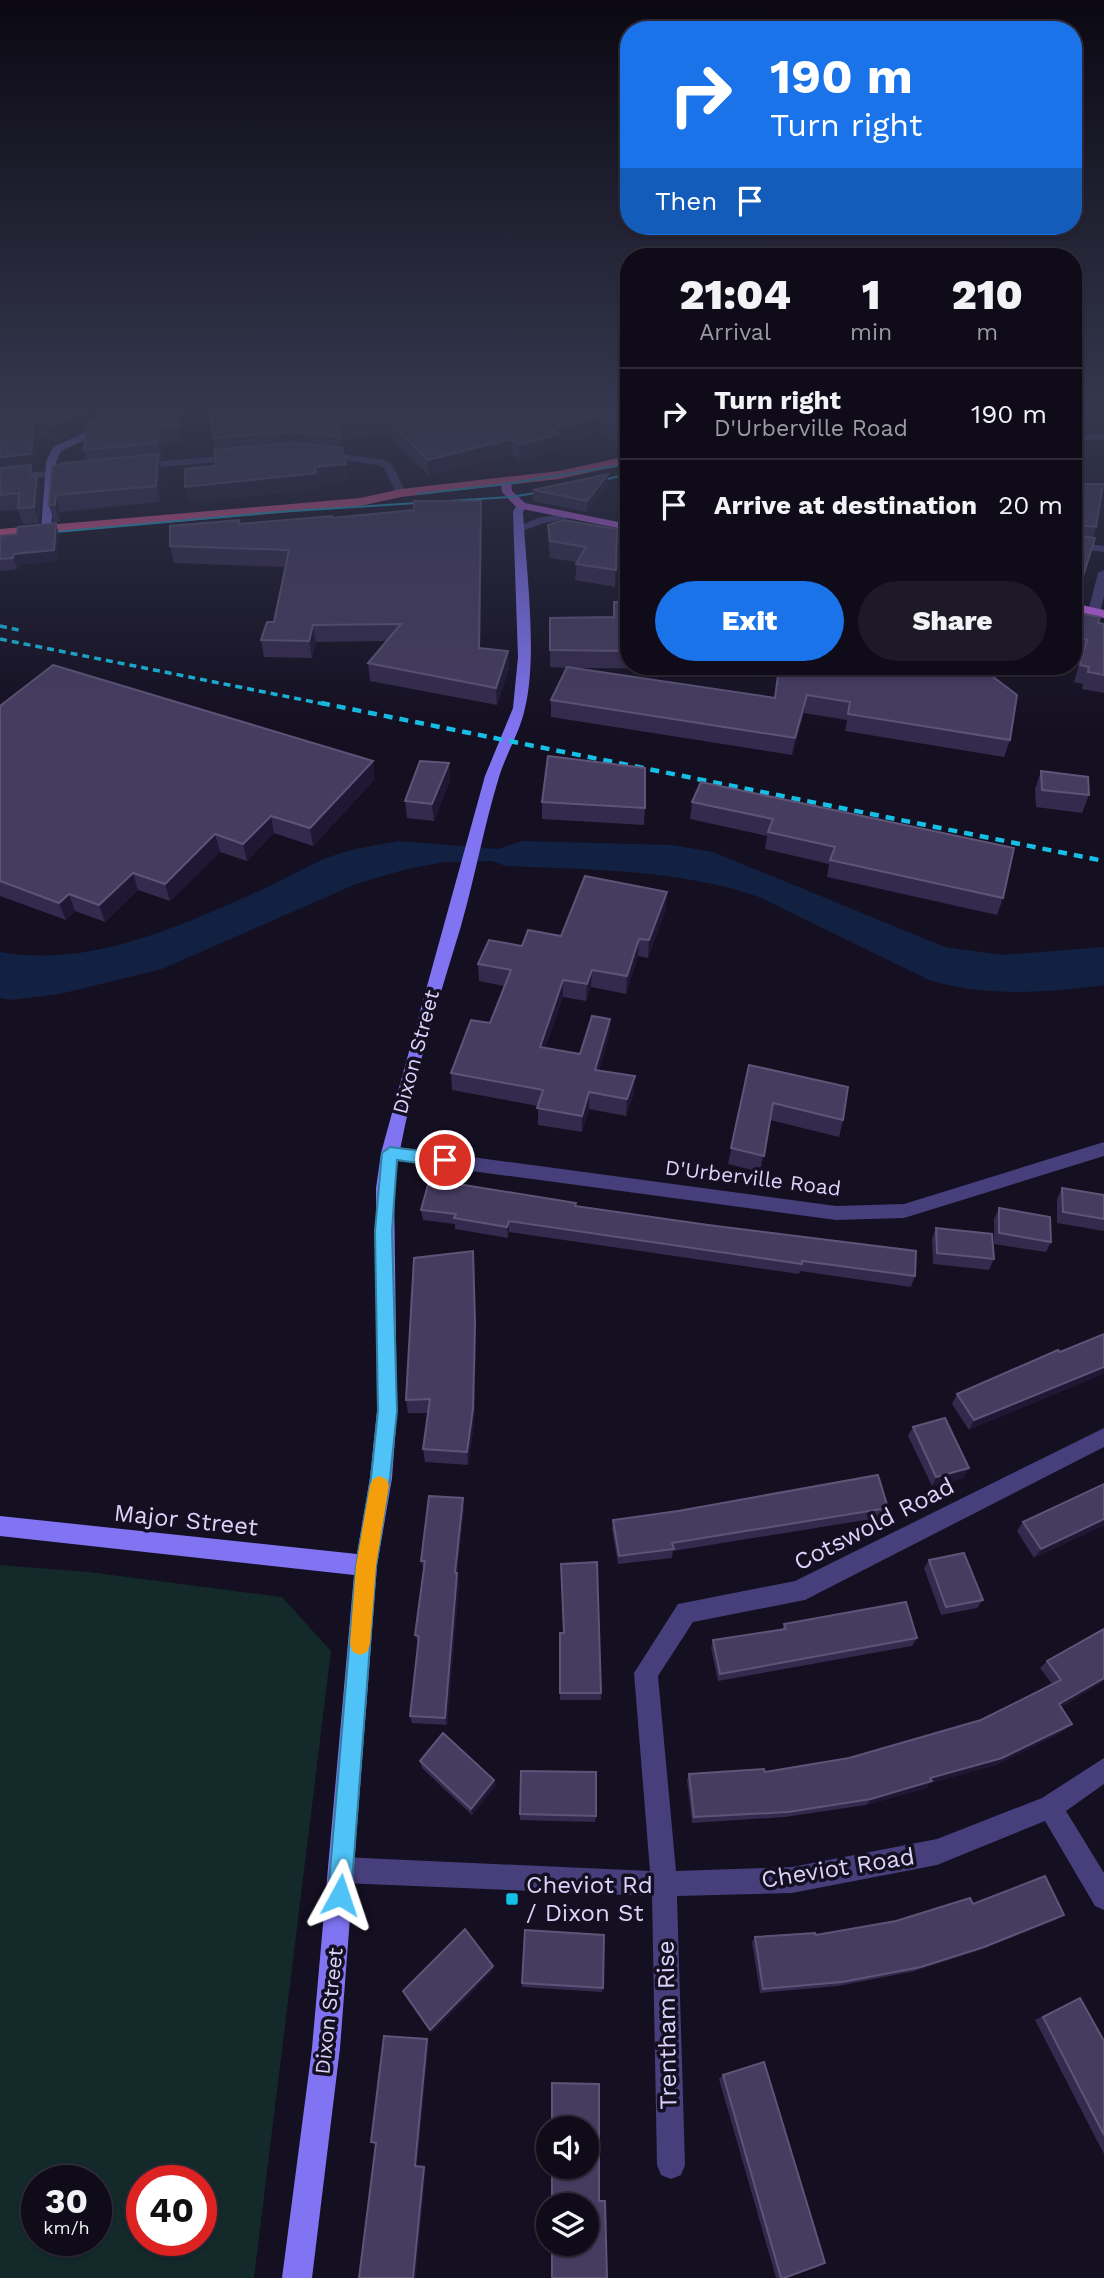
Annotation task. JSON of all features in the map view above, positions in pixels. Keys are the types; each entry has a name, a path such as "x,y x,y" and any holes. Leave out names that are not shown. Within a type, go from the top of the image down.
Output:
{"highway":[{"path":"0,533 193,516"}],"main road":[{"path":"568,516 620,526"}],"street":[{"path":"45,529 46,516"},
{"name":"Dixon Street","path":"297,2278 326,2048 366,1566 381,1478 387,1411 384,1231 390,1153 498,755 519,708 523,685 518,516"},
{"path":"519,530 542,520 564,516"},
{"path":"1082,546 1104,549"},
{"path":"1099,613 1104,573"},
{"name":"D'Urberville Road","path":"390,1153 836,1213 872,1214 904,1212 1104,1149"},
{"name":"Cotswold Road","path":"664,1884 646,1672 686,1612 797,1592 1104,1437"},
{"name":"Major Street","path":"0,1526 366,1566"},
{"name":"Cheviot Road","path":"342,1870 664,1884 792,1880 937,1852 1050,1807 1104,1770"},
{"path":"1050,1807 1104,1897"},
{"name":"Trentham Rise","path":"664,1884 671,2165"}],"green space":[{"path":"0,1565 89,1572 282,1597 331,1651 254,2278 0,2278"}],"water":[{"path":"398,841 498,849 522,841 672,845 713,852 945,947 1002,955 1104,947 1104,985 1016,992 950,985 929,980 759,897 728,888 634,872 506,866 492,861 445,862 407,869 356,884 162,969 60,994 12,1000 0,998 0,952 35,956 70,954 140,939 208,913 327,858"}],"building":[{"path":"481,516 479,648 508,651 496,688 368,663 401,624 313,625 309,641 261,640 267,622 274,622 289,550 170,546 170,526 239,520 239,524 332,518"},
{"path":"1082,516 1098,516 1096,527 1082,525"},
{"path":"563,520 617,529 616,570 576,564 586,547 550,541 548,525"},
{"path":"56,523 54,550 14,554 13,558 0,559 0,536 17,534 18,527"},
{"path":"1082,536 1095,538 1082,580"},
{"path":"614,602 620,602 620,651 550,650 550,618 614,617"},
{"path":"1082,614 1100,617 1098,623 1104,624 1104,675 1088,672 1089,667 1082,665 1087,640 1082,639"},
{"path":"53,665 373,761 310,828 271,816 243,844 215,834 165,884 133,873 99,905 69,894 59,903 0,881 0,706"},
{"path":"567,667 775,698 778,675 991,675 1017,695 1010,740 848,714 850,702 807,695 795,738 551,700"},
{"path":"548,756 645,768 645,808 542,802"},
{"path":"420,761 449,763 432,804 405,801"},
{"path":"1041,771 1088,777 1089,795 1042,790"},
{"path":"701,782 1014,848 1003,898 830,860 835,847 768,832 773,819 692,802"},
{"path":"585,876 667,892 649,940 639,939 627,976 592,970 587,984 563,980 540,1047 580,1054 592,1016 610,1019 595,1070 635,1076 627,1099 589,1092 582,1116 537,1108 543,1090 451,1073 471,1020 490,1023 511,970 478,964 489,940 522,946 528,930 561,936"},
{"path":"749,1065 848,1087 843,1120 773,1103 764,1156 731,1148"},
{"path":"429,1181 576,1203 575,1206 916,1251 915,1276 802,1261 802,1264 509,1221 507,1227 454,1218 456,1214 421,1210"},
{"path":"1062,1188 1104,1195 1104,1219 1063,1212"},
{"path":"999,1208 1050,1217 1051,1242 999,1233"},
{"path":"936,1228 992,1234 994,1259 937,1253"},
{"path":"473,1251 473,1409 467,1452 423,1449 430,1399 406,1400 414,1258"},
{"path":"1104,1334 1104,1367 974,1420 957,1394 1058,1350 1060,1352"},
{"path":"945,1418 969,1468 936,1477 913,1427"},
{"path":"878,1475 888,1508 672,1543 674,1549 619,1556 613,1520"},
{"path":"1104,1484 1104,1519 1041,1549 1023,1522"},
{"path":"429,1496 463,1498 445,1718 410,1716 419,1636 415,1635 425,1561 421,1561"},
{"path":"964,1553 983,1600 946,1607 929,1560"},
{"path":"597,1562 601,1693 560,1693 560,1633 564,1633 561,1564"},
{"path":"906,1602 917,1638 720,1674 713,1640 786,1629 784,1624"},
{"path":"1104,1629 1104,1678 1059,1704 1072,1724 1002,1758 930,1778 932,1781 871,1799 788,1812 694,1817 689,1774 764,1769 765,1772 849,1758 981,1720 1061,1680 1047,1661"},
{"path":"443,1733 494,1780 471,1809 420,1761"},
{"path":"521,1771 596,1772 596,1816 520,1814"},
{"path":"1045,1876 1064,1915 984,1947 921,1967 842,1982 763,1989 755,1937 816,1935 896,1921 970,1898 973,1904"},
{"path":"465,1929 493,1966 430,2030 403,1991"},
{"path":"525,1930 604,1935 603,1988 522,1983"},
{"path":"1080,1998 1104,2041 1104,2135 1043,2017"},
{"path":"384,2036 427,2039 415,2166 424,2167 413,2278 359,2278 376,2143 371,2142"},
{"path":"764,2062 825,2263 784,2278 781,2278 723,2075"},
{"path":"552,2083 599,2084 599,2116 552,2116"},
{"path":"552,2179 599,2179 599,2193 552,2193"},
{"path":"599,2201 605,2201 607,2278 552,2278 552,2256 599,2256"}],"tram line":[{"path":"0,537 229,516"}],"railway":[{"path":"0,626 19,630"},
{"path":"0,639 329,705"},
{"path":"321,703 1104,861"}],"slow traffic":[{"path":"360,1644 366,1566 379,1485"}],"place":[{"name":"Cheviot Rd / Dixon St","path":"512,1899"}],"route":[{"path":"340,1895 366,1566 381,1478 387,1411 385,1188 390,1153 445,1160"}]}
